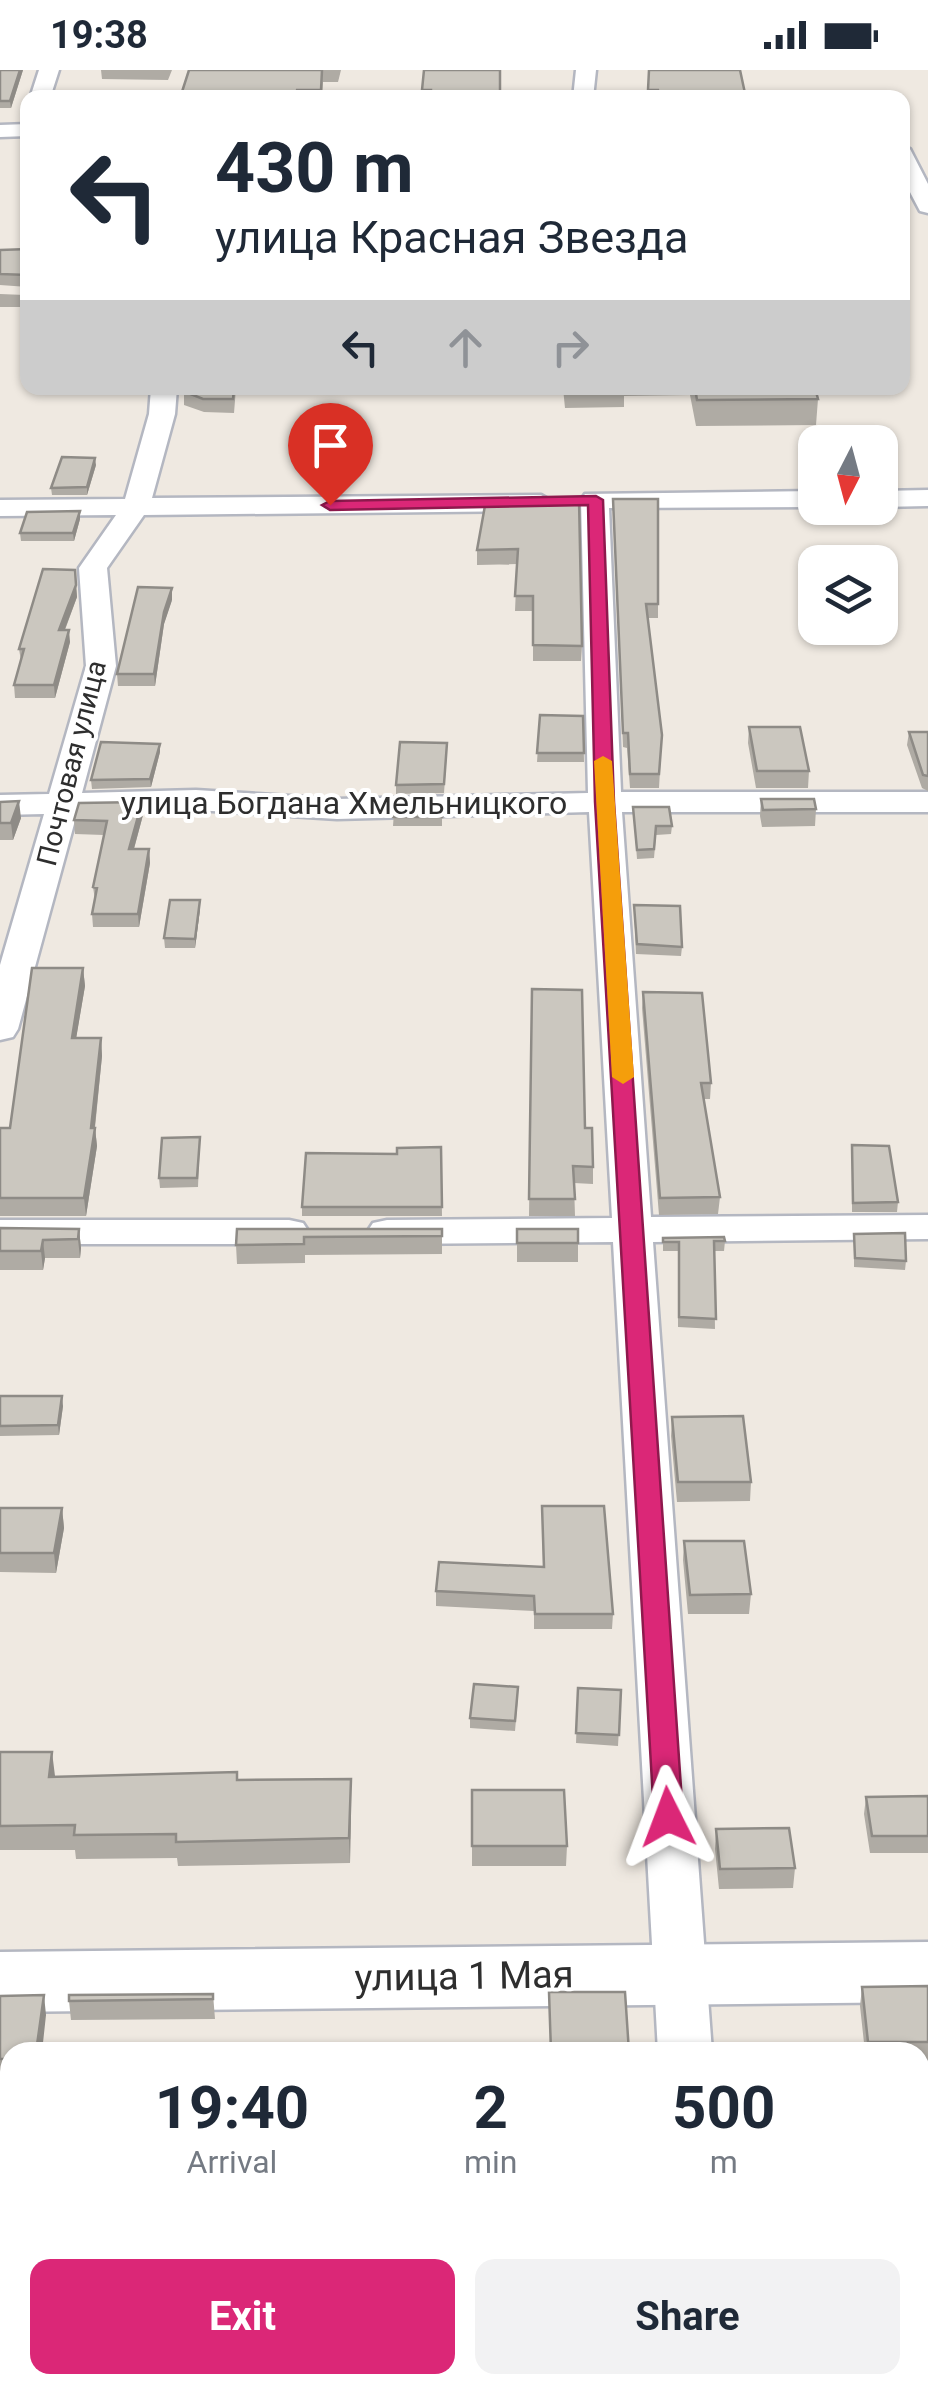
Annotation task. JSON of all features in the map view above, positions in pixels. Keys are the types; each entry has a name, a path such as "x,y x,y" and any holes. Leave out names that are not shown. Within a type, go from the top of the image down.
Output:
{"street":[{"path":"910,170 928,206"},
{"name":"Почтовая улица","path":"0,1029 101,666 93,568 136,507 162,414 163,395"},
{"path":"898,498 928,498"},
{"path":"0,508 798,499"},
{"path":"596,500 604,802 684,2042"},
{"name":"улица Богдана Хмельницкого","path":"0,804 196,800 337,808 604,802 928,802"},
{"path":"0,1232 633,1232 928,1227"},
{"name":"улица 1 Мая","path":"0,1982 928,1972"}],"building":[{"path":"0,70 20,70 10,101 0,101"},
{"path":"189,70 322,70 321,90 183,90"},
{"path":"424,70 500,70 500,90 422,90"},
{"path":"649,70 740,70 744,90 658,90 648,90"},
{"path":"20,249 20,275 0,274 0,250"},
{"path":"193,395 233,395 233,399"},
{"path":"696,395 817,395 818,399 697,400"},
{"path":"62,457 95,458 87,487 51,488"},
{"path":"579,499 582,646 533,645 533,596 515,596 518,549 477,550 486,500"},
{"path":"613,499 658,499 658,604 646,604 662,735 659,774 630,774 628,733 623,733"},
{"path":"80,511 73,533 20,533 27,512"},
{"path":"43,569 75,570 76,585 59,630 69,630 54,685 14,685 24,649 19,649"},
{"path":"138,587 172,588 154,674 117,674"},
{"path":"540,715 583,716 584,753 537,753"},
{"path":"749,727 800,727 809,771 757,771"},
{"path":"909,732 928,732 928,776 923,775"},
{"path":"101,742 160,744 150,779 91,780"},
{"path":"400,742 447,743 444,784 396,785"},
{"path":"761,799 814,799 816,809 763,810"},
{"path":"19,801 11,823 0,823 0,802"},
{"path":"142,802 129,849 149,849 138,914 92,914 97,888 93,887 107,821 74,820 79,803"},
{"path":"633,807 669,807 672,826 656,826 654,849 637,850"},
{"path":"442,811 442,817 393,817 394,812"},
{"path":"170,900 200,900 195,939 164,938"},
{"path":"634,905 680,906 682,947 637,944"},
{"path":"32,968 83,968 72,1038 101,1038 91,1128 95,1128 84,1198 0,1198 0,1128 10,1128"},
{"path":"532,989 582,990 585,1128 592,1128 593,1167 573,1166 575,1199 529,1199"},
{"path":"643,992 702,993 711,1083 701,1083 720,1197 660,1198"},
{"path":"200,1137 197,1178 159,1178 162,1138"},
{"path":"852,1145 889,1146 898,1202 853,1203"},
{"path":"441,1147 442,1207 302,1207 306,1153 397,1154 397,1148"},
{"path":"0,1228 79,1229 78,1239 43,1240 41,1251 0,1251"},
{"path":"237,1229 442,1229 442,1236 304,1237 304,1244 236,1245"},
{"path":"517,1229 578,1229 578,1243 517,1243"},
{"path":"905,1233 906,1261 855,1258 854,1234"},
{"path":"724,1237 725,1241 714,1241 716,1319 679,1317 679,1242 663,1242 663,1238"},
{"path":"0,1396 62,1396 58,1425 0,1426"},
{"path":"743,1416 751,1482 678,1482 672,1417"},
{"path":"542,1506 604,1506 613,1614 535,1614 534,1596 436,1591 439,1562 544,1567"},
{"path":"0,1508 62,1508 54,1553 0,1553"},
{"path":"684,1541 744,1541 751,1594 690,1595"},
{"path":"474,1684 518,1687 515,1721 470,1718"},
{"path":"578,1688 621,1690 619,1735 576,1733"},
{"path":"0,1752 52,1752 49,1777 237,1772 237,1780 351,1779 349,1838 176,1842 176,1834 74,1835 75,1825 0,1826"},
{"path":"472,1790 564,1790 567,1846 472,1846"},
{"path":"928,1796 928,1836 872,1836 866,1797"},
{"path":"789,1828 795,1868 720,1869 716,1829"},
{"path":"928,1986 928,2042 868,2042 862,1987"},
{"path":"549,1992 625,1992 628,2042 551,2042"},
{"path":"213,1994 213,1999 69,2001 69,1995"},
{"path":"44,1995 37,2042 0,2042 0,1996"}],"slow traffic":[{"path":"603,761 623,1077"}],"route":[{"path":"330,505 596,500 604,802 668,1817"}]}
